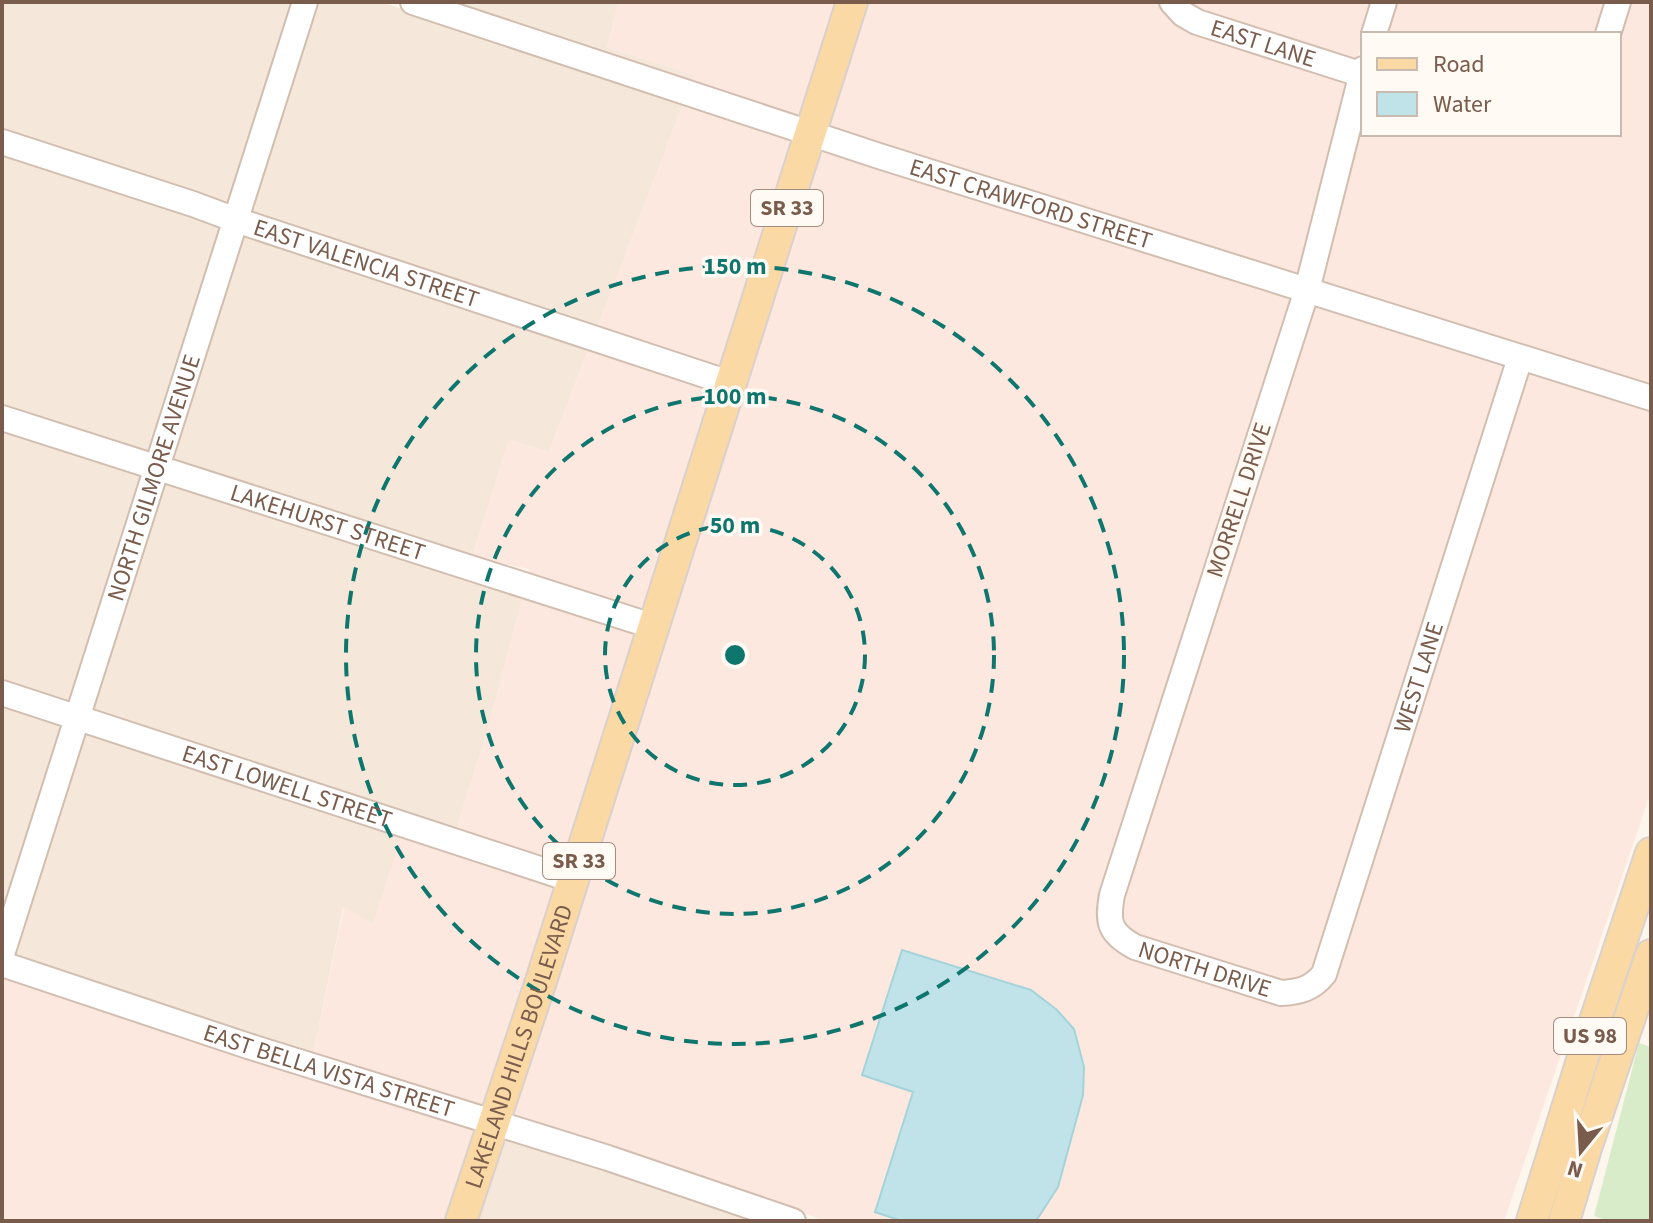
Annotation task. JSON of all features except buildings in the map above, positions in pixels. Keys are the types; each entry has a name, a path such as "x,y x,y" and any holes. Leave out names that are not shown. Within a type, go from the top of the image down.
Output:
{"main road":[{"name":"LAKELAND HILLS BOULEVARD","path":"461,1221 655,627 852,2"},
{"name":"US 98","path":"1532,1221 1651,853"},
{"path":"1651,907 1640,940 1644,949 1651,954"},
{"name":"US 98","path":"1564,1221 1651,954"}],"street":[{"name":"NORTH GILMORE AVENUE","path":"2,954 305,2"},
{"name":"EAST CRAWFORD STREET","path":"413,2 894,161 1651,398"},
{"name":"EAST LANE","path":"1172,2 1183,14 1197,22 1361,73"},
{"path":"1375,32 1384,2"},
{"path":"1609,32 1618,2"},
{"name":"MORRELL DRIVE","path":"1112,927 1108,914 1112,895 1307,290 1361,77"},
{"name":"EAST VALENCIA STREET","path":"2,142 732,384"},
{"name":"WEST LANE","path":"1304,989 1324,974 1520,358"},
{"name":"LAKEHURST STREET","path":"2,418 655,627"},
{"name":"EAST LOWELL STREET","path":"2,693 573,880"},
{"name":"NORTH DRIVE","path":"1112,927 1124,941 1135,947 1281,993 1304,989"},
{"name":"EAST BELLA VISTA STREET","path":"2,964 248,1046 495,1121 793,1221"}],"shaded area":[{"path":"2,2 296,2 230,207 2,132"},
{"path":"315,2 381,2 684,102 597,329 247,213"},
{"path":"445,2 619,2 607,47 695,75 692,83"},
{"path":"619,2 842,2 805,120 692,83 694,75 607,47"},
{"path":"861,2 1162,2 1350,81 1301,278 822,126"},
{"path":"1185,2 1375,2 1364,32 1361,32 1356,62 1201,13"},
{"path":"1394,2 1609,2 1599,32 1385,32"},
{"path":"1627,2 1651,2 1651,387 1318,283 1361,112 1361,136 1621,136 1620,32"},
{"path":"684,102 799,140 726,372 597,329"},
{"path":"816,145 1296,297 1099,928 1106,939 1321,991 1525,370 1651,409 1651,792 1504,1221 1036,1221 1037,1217 903,951 862,1075 914,1092 875,1212 902,1221 827,1221 507,1115"},
{"path":"2,153 224,226 151,456 2,408"},
{"path":"241,232 589,348 549,452 509,440 472,558 168,462"},
{"path":"1313,302 1508,364 1316,969 1298,982 1282,983 1139,937 1120,921 1121,897"},
{"path":"589,348 720,391 649,615 528,576 529,569 472,558 509,439 549,452"},
{"path":"2,429 145,476 71,705 2,682"},
{"path":"161,481 523,596 487,732 457,828 408,815 88,710"},
{"path":"523,596 643,634 568,868 408,815 457,828 487,732"},
{"path":"2,703 65,724 2,925"},
{"path":"82,730 402,835 373,925 343,908 313,1055 11,956"},
{"path":"402,835 562,887 490,1109 313,1055 344,907 373,924"},
{"path":"5,976 483,1128 452,1221 2,1221 2,986"},
{"path":"500,1134 760,1221 471,1221"}],"green space":[{"path":"1639,1043 1651,1047 1651,1221 1608,1221 1594,1216"}],"water":[{"path":"902,950 1031,990 1057,1010 1074,1029 1084,1067 1083,1095 1058,1187 1036,1221 902,1221 875,1212 913,1092 862,1075"}]}
